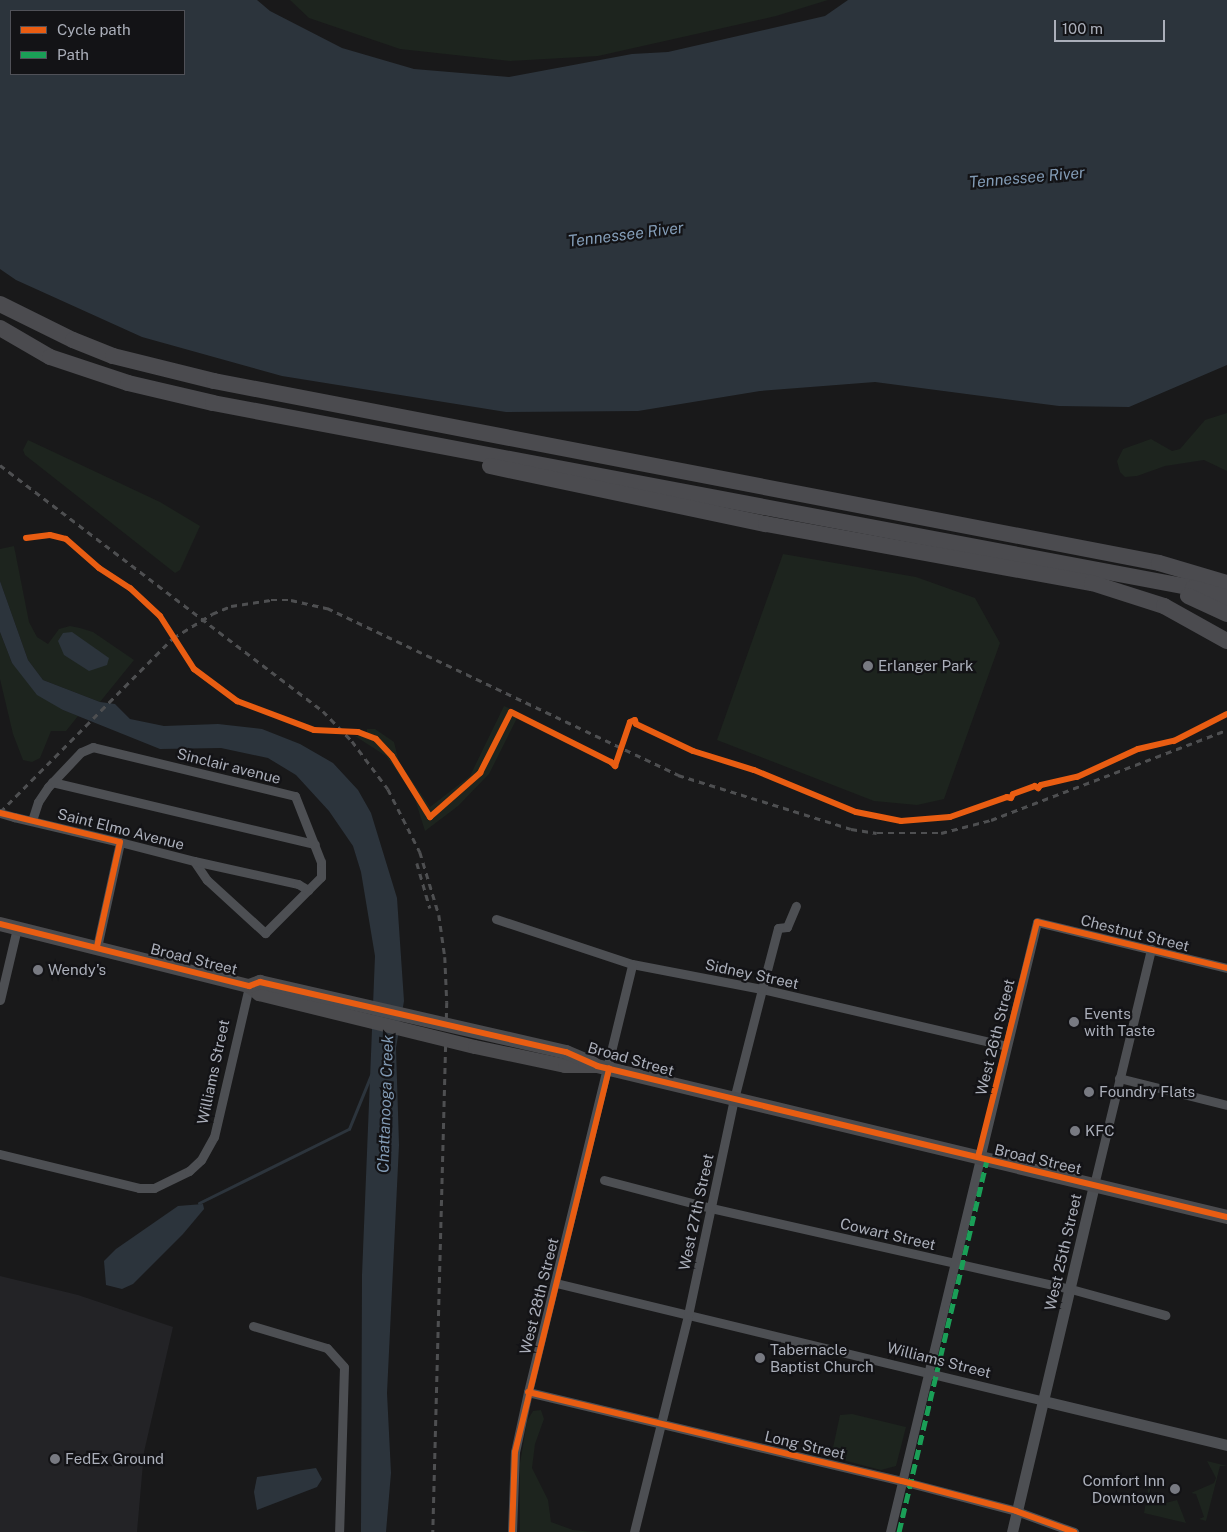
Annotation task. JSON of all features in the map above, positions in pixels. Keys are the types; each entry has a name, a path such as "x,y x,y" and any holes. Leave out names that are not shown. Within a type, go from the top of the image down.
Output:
{"highway":[{"path":"0,304 73,340 113,356 214,381 1160,563 1227,574"},
{"path":"0,328 50,357 128,382 212,403 1142,579 1227,598"},
{"path":"393,437 416,450 646,500 1092,583 1164,606 1227,641"},
{"path":"1160,563 1227,583"},
{"path":"1142,579 1227,614"}],"main road":[{"name":"Broad Street","path":"0,924 249,986 260,982 566,1052 603,1067 1227,1217"}],"street":[{"name":"Sinclair avenue","path":"32,821 38,802 52,782 80,752 93,747 295,796 321,862 321,877 265,933"},
{"path":"52,782 315,844"},
{"name":"Saint Elmo Avenue","path":"0,814 194,861 207,880 265,933"},
{"path":"97,947 120,842"},
{"path":"194,861 298,884 308,890"},
{"name":"West 27th Street","path":"634,1532 659,1424 688,1315 734,1099 762,989 778,928 787,927 796,906"},
{"name":"Sidney Street","path":"496,919 632,964 762,989 1006,1046"},
{"name":"Chestnut Street","path":"1037,922 1227,968"},
{"name":"West 26th Street","path":"890,1532 978,1157 1037,922"},
{"path":"0,1000 17,928"},
{"name":"West 25th Street","path":"1012,1532 1151,949"},
{"name":"West 28th Street","path":"512,1532 515,1452 528,1392 556,1283 603,1067 632,964"},
{"name":"Williams Street","path":"0,1154 139,1188 154,1188 189,1171 201,1160 214,1137 249,986"},
{"path":"1119,1078 1227,1105"},
{"name":"Cowart Street","path":"604,1180 711,1208 1071,1289 1166,1315"},
{"name":"Williams Street","path":"556,1283 1227,1445"},
{"path":"253,1326 328,1348 344,1367 339,1532"},
{"name":"Long Street","path":"528,1392 902,1481 1016,1511 1074,1532"}],"shaded area":[{"path":"290,0 828,0 776,16 598,56 510,61 400,49 309,18"},
{"path":"1227,413 1227,471 1204,460 1165,466 1137,476 1125,477 1120,472 1117,461 1123,449 1151,439 1172,451 1180,449 1205,420"},
{"path":"28,440 160,502 200,526 180,570 175,573 25,455 23,450"},
{"path":"14,546 29,622 37,637 48,644 59,629 70,626 80,628 93,632 134,660 100,702 43,680 28,660 0,581 0,549"},
{"name":"Erlanger Park","path":"783,554 916,577 975,598 1000,643 944,799 917,805 874,801 717,740"},
{"path":"0,632 12,663 63,710 78,716 66,731 51,731 40,758 32,762 23,760 13,734 0,679"},
{"path":"504,706 518,712 518,716 489,774 458,806 425,831 414,796 386,756 355,736 367,735 367,729 375,729 394,742 399,762 430,807 470,776"},
{"path":"0,1276 78,1295 173,1327 144,1452 137,1532 0,1532"},
{"path":"541,1410 544,1419 535,1444 532,1468 548,1500 551,1522 573,1530 593,1532 520,1532 520,1463 527,1421 533,1411"},
{"path":"852,1414 906,1427 896,1466 881,1470 831,1457 840,1415"},
{"path":"1207,1461 1227,1466 1220,1466 1206,1521 1199,1519 1204,1517 1196,1494 1191,1493 1214,1483 1216,1478"},
{"path":"1149,1485 1154,1503 1158,1505 1177,1500 1186,1523 1144,1513"}],"water":[{"name":"Tennessee River","path":"0,0 257,0 270,11 342,48 414,69 509,77 632,54 668,52 825,16 848,0 1227,0 1227,365 1129,407 1059,406 875,382 760,391 638,411 506,412 282,376 142,337 16,280 0,269"},
{"name":"Chattanooga Creek","path":"0,581 28,660 43,680 100,702 115,704 130,719 164,726 218,724 262,729 300,744 333,763 358,790 371,813 397,898 404,1001 396,1048 399,1145 387,1393 391,1473 386,1532 361,1532 362,1275 375,956 361,872 353,846 329,811 296,775 268,758 221,748 160,749 63,710 37,695 12,663 0,632"},
{"path":"72,632 109,658 107,665 89,671 64,655 58,641 63,633"},
{"path":"203,1204 204,1209 183,1234 133,1284 122,1289 106,1285 104,1261 116,1249 178,1206"},
{"path":"316,1468 322,1479 317,1487 257,1510 254,1492 257,1477"}],"waterway":[{"name":"Chattanooga Creek","path":"199,1203 349,1129 371,1075"}],"railway":[{"path":"0,465 323,711 352,741 388,789 420,852 439,915 445,957 447,1002 433,1532"},
{"path":"0,812 173,638 212,614 231,606 271,600 291,600 327,608 678,775 851,829 877,833 941,833 991,820 1227,730"},
{"path":"417,863 430,908"}],"marked path":[{"path":"899,1532 987,1160"}],"cycle path":[{"path":"26,538 50,535 66,539 99,568 130,588 160,616 194,669 237,701 314,730 358,732 376,739 392,756 430,817 480,773 511,712 611,762 615,766 630,722 635,720 636,724 693,751 754,770 856,812 901,821 950,817 1007,797 1011,798 1013,794 1035,786 1038,788 1041,785 1077,777 1138,749 1174,741 1227,714"},
{"path":"0,813 120,842 97,947"},
{"path":"978,1157 1037,922 1227,968"},
{"path":"0,924 249,986 260,982 566,1052 597,1066 1227,1217"},
{"path":"512,1532 515,1452 609,1068"},
{"path":"528,1392 902,1481 1016,1511 1074,1532"}],"place":[{"name":"Erlanger Park","path":"868,666"},
{"name":"Wendy's","path":"38,970"},
{"name":"Events with Taste","path":"1074,1022"},
{"name":"Foundry Flats","path":"1089,1092"},
{"name":"KFC","path":"1075,1131"},
{"name":"Tabernacle Baptist Church","path":"760,1358"},
{"name":"FedEx Ground","path":"55,1459"},
{"name":"Comfort Inn Downtown","path":"1175,1489"}]}
